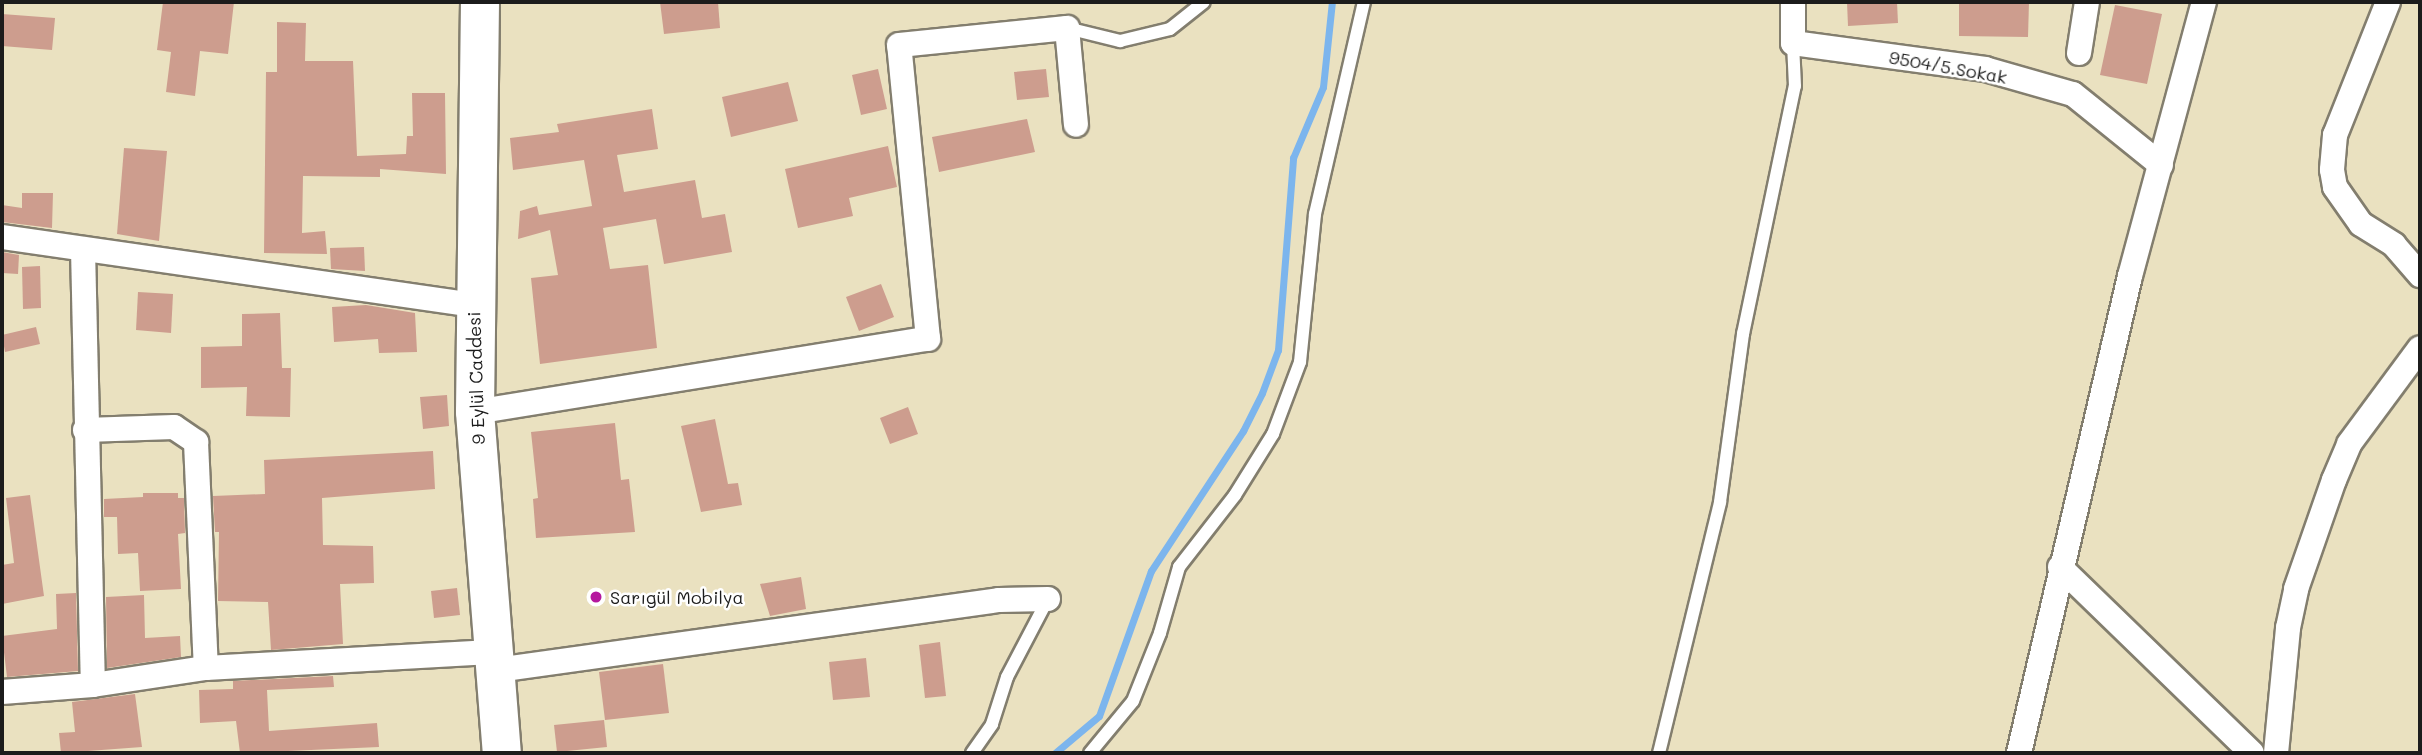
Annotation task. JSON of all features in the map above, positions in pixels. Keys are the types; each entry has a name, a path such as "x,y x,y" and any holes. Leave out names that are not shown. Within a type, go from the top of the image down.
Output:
{"main road":[{"name":"9 Eylül Caddesi","path":"480,2 473,305 475,412 502,753"}],"street":[{"path":"1793,2 1793,43"},
{"path":"2080,53 2087,2"},
{"path":"2019,753 2060,567 2204,2"},
{"path":"2388,2 2335,135 2332,170 2340,195 2361,224 2395,245 2420,275"},
{"path":"475,412 928,339 899,45 1067,28 1076,125"},
{"name":"9504/5.Sokak","path":"1793,43 1985,69 2073,94 2161,165"},
{"path":"2,237 473,305"},
{"path":"83,249 85,430 93,685"},
{"path":"2276,753 2293,602 2334,480 2348,444 2420,348"},
{"path":"85,430 174,427 196,442 206,668"},
{"path":"2060,567 2252,753"},
{"path":"2,692 93,685 206,668 496,661 999,600 1048,599"}],"lane":[{"path":"1067,28 1120,41 1170,29 1204,2"},
{"path":"1090,753 1132,701 1160,634 1179,567 1236,495 1273,434 1300,362 1315,214 1364,2"},
{"path":"1659,753 1720,502 1742,334 1795,86 1793,43"},
{"path":"972,753 992,724 1007,677 1048,599"}],"building":[{"path":"163,2 234,2 228,54 200,51 195,96 166,92 171,52 157,50"},
{"path":"660,2 718,2 720,28 664,34"},
{"path":"1847,2 1897,2 1898,23 1848,26"},
{"path":"1959,2 2029,2 2028,37 1959,36"},
{"path":"2115,5 2162,14 2147,84 2100,75"},
{"path":"2,14 55,18 52,50 2,46"},
{"path":"277,22 306,23 305,61 353,61 357,156 406,154 407,136 413,136 412,93 445,93 446,174 380,169 380,177 303,176 302,233 325,231 327,254 264,253 266,72 277,72"},
{"path":"878,69 887,109 861,115 852,75"},
{"path":"1046,69 1049,97 1017,100 1014,72"},
{"path":"788,82 798,121 731,137 722,97"},
{"path":"652,109 658,149 617,155 624,192 695,180 702,218 725,214 732,252 664,264 656,219 603,228 610,269 648,265 657,348 540,364 531,278 558,275 550,230 518,239 520,211 537,206 539,215 592,206 584,160 513,170 510,138 559,132 557,124"},
{"path":"1027,119 1035,152 939,172 932,137"},
{"path":"888,146 897,187 849,198 853,216 798,228 785,169"},
{"path":"124,148 167,151 159,241 117,234"},
{"path":"22,193 53,193 52,228 2,222 2,205 22,208"},
{"path":"364,247 365,271 331,269 330,248"},
{"path":"2,252 19,255 18,274 2,273"},
{"path":"40,266 41,308 23,309 22,267"},
{"path":"881,284 894,317 859,331 846,297"},
{"path":"138,292 173,294 171,333 136,330"},
{"path":"366,305 415,313 417,352 379,353 378,339 334,342 332,307"},
{"path":"280,313 282,368 291,368 290,417 246,416 247,387 201,388 201,347 242,346 242,314"},
{"path":"36,327 40,344 5,352 2,335"},
{"path":"447,395 449,426 423,429 420,397"},
{"path":"908,407 918,434 890,444 880,418"},
{"path":"715,419 728,484 738,483 742,505 701,512 681,426"},
{"path":"615,423 621,480 629,479 635,532 536,538 533,499 538,498 531,432"},
{"path":"433,451 435,489 322,498 323,545 373,546 374,583 340,584 343,644 271,650 268,602 218,601 219,532 215,532 213,496 265,494 264,460"},
{"path":"143,493 178,493 178,498 184,498 185,533 178,534 181,589 140,591 138,553 118,554 117,517 104,517 104,499 143,497"},
{"path":"30,495 44,596 2,604 2,565 14,563 6,498"},
{"path":"801,577 806,609 770,616 760,584"},
{"path":"457,588 460,615 434,618 431,591"},
{"path":"76,593 78,671 7,677 2,636 57,629 56,594"},
{"path":"144,595 145,638 180,636 181,657 107,668 106,597"},
{"path":"940,642 946,696 925,698 919,645"},
{"path":"866,658 870,697 833,700 829,662"},
{"path":"663,664 669,713 605,720 599,672"},
{"path":"333,676 334,687 267,690 269,731 377,723 379,747 240,753 236,721 200,723 199,690 233,689 233,681"},
{"path":"135,694 142,747 61,753 59,733 75,732 72,702"},
{"path":"604,720 607,747 557,752 554,725"}],"waterway":[{"path":"1055,753 1099,716 1151,571 1243,431 1262,393 1278,350 1293,158 1323,87 1332,2"}],"place":[{"name":"Sarıgül Mobilya","path":"596,597"}]}
